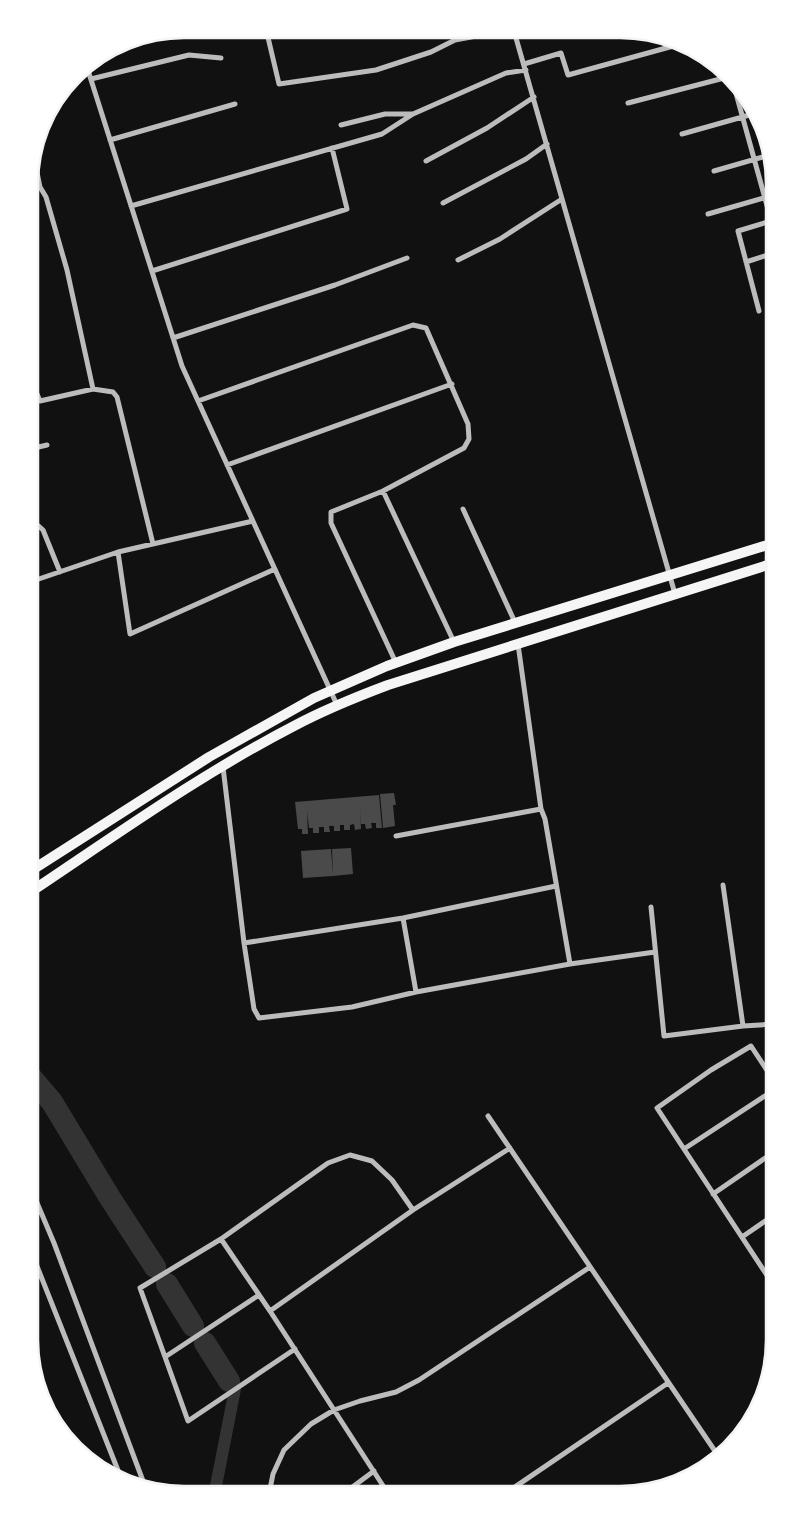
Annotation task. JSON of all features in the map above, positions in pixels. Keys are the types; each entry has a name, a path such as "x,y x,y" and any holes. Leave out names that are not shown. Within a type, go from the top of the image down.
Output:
{"main road":[{"path":"38,866 209,757 314,698 396,663 454,642 766,546"},
{"path":"38,887 182,791 223,766 294,726 337,705 388,685 766,566"}],"street":[{"path":"268,38 279,84 376,70 431,52 455,40 466,38"},
{"path":"517,38 675,594"},
{"path":"524,64 561,53 568,75 671,47"},
{"path":"91,79 189,56 221,58"},
{"path":"131,206 382,134 412,114 506,73 526,70"},
{"path":"89,73 182,366 337,705"},
{"path":"628,103 721,79"},
{"path":"426,161 487,128 534,97"},
{"path":"737,98 766,202"},
{"path":"110,140 235,104"},
{"path":"341,126 386,114 412,114"},
{"path":"682,134 748,115"},
{"path":"443,203 526,159 547,144"},
{"path":"152,271 347,209 332,148"},
{"path":"714,171 763,157"},
{"path":"38,178 40,187 46,197 67,270 94,389"},
{"path":"458,260 500,239 562,198"},
{"path":"708,214 765,198"},
{"path":"759,311 738,231 766,222"},
{"path":"746,262 766,256"},
{"path":"173,338 335,285 407,258"},
{"path":"198,401 413,325 426,328 468,424 469,439 464,448 383,491 331,512 331,523 396,663"},
{"path":"227,465 452,384"},
{"path":"38,396 40,401 94,389 113,392 117,397 153,544"},
{"path":"38,448 47,445"},
{"path":"383,491 454,642"},
{"path":"462,509 513,618 514,624"},
{"path":"38,579 118,552 253,521"},
{"path":"38,526 43,530 60,572"},
{"path":"118,552 130,634 275,569"},
{"path":"518,644 540,809 545,819 570,964"},
{"path":"223,766 244,943 254,1009 259,1018 352,1006 416,992 570,964 655,952"},
{"path":"396,836 540,809"},
{"path":"723,885 743,1026"},
{"path":"244,943 402,918 556,886"},
{"path":"651,907 664,1036 765,1025"},
{"path":"402,918 416,992"},
{"path":"765,1068 751,1046 711,1070 657,1108 765,1272"},
{"path":"684,1149 765,1096"},
{"path":"488,1116 715,1451"},
{"path":"270,1311 413,1210 510,1148"},
{"path":"295,1349 188,1421 140,1288 221,1238 328,1163 350,1155 372,1161 392,1180 413,1210"},
{"path":"714,1194 765,1158"},
{"path":"38,1205 54,1243 143,1481"},
{"path":"742,1237 765,1221"},
{"path":"221,1238 384,1486"},
{"path":"270,1486 272,1474 284,1450 311,1424 334,1410 396,1392 419,1380 590,1267"},
{"path":"38,1269 118,1471"},
{"path":"165,1357 259,1295"},
{"path":"516,1486 668,1383"},
{"path":"354,1486 374,1471"}],"building":[{"path":"394,793 396,805 393,805 395,826 383,828 380,794"},
{"path":"379,795 382,828 376,828 376,823 371,823 372,828 366,829 365,824 361,824 360,807 361,829 355,830 354,824 350,825 350,830 344,830 344,825 340,825 340,831 334,831 334,826 329,826 330,832 324,832 324,827 319,827 319,833 313,833 313,828 309,828 307,811 308,834 302,834 302,829 298,829 295,802"},
{"path":"351,848 353,874 333,876 332,849"},
{"path":"331,849 333,876 303,878 301,851"}],"waterway":[{"path":"38,1086 52,1102 110,1198 155,1267"},
{"path":"167,1284 193,1326"},
{"path":"205,1343 229,1381"},
{"path":"216,1486 235,1389"}]}
